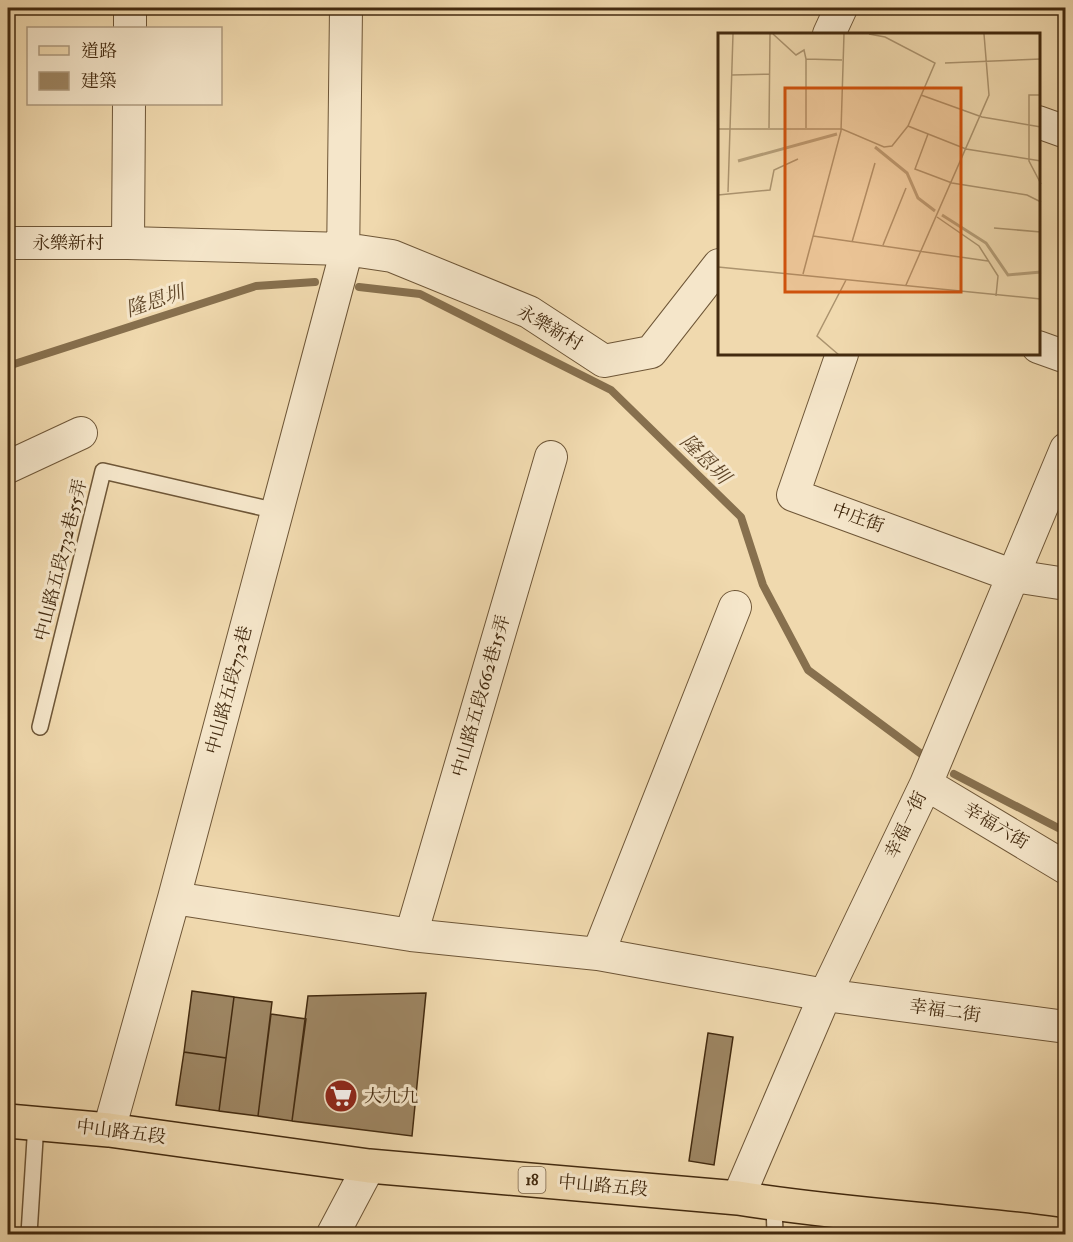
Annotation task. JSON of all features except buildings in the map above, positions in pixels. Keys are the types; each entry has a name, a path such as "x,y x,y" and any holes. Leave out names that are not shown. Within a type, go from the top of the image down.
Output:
{"main road":[{"name":"中山路五段","path":"22,1122 109,1130 369,1166 738,1198 774,1219 1056,1234"}],"street":[{"path":"130,8 130,27"},
{"path":"345,249 346,8"},
{"path":"829,33 841,8"},
{"name":"永樂新村","path":"128,243 129,105"},
{"path":"1040,123 1065,132"},
{"name":"永樂新村","path":"8,243 128,243 345,249 392,256 529,312 604,361 651,352 718,266"},
{"name":"中山路五段732巷","path":"109,1130 174,898 343,264 345,249"},
{"path":"1040,348 1065,357"},
{"name":"中庄街","path":"841,356 793,495 1014,576 1065,584"},
{"path":"8,467 81,433"},
{"name":"幸福一街","path":"738,1198 825,995 926,784 1065,449"},
{"name":"中山路五段662巷15弄","path":"411,934 551,457"},
{"path":"598,954 735,607"},
{"name":"幸福六街","path":"926,784 1065,868"},
{"path":"174,898 411,934 598,954 825,995"},
{"name":"幸福二街","path":"825,995 1065,1027"},
{"path":"333,1234 369,1166"}],"lane":[{"name":"中山路五段732巷55弄","path":"40,727 103,471 277,512"},
{"path":"22,1122 29,1234"}],"waterway":[{"name":"隆恩圳","path":"8,366 256,286 315,282"},
{"name":"隆恩圳","path":"359,287 420,294 611,390 741,517 763,585 808,670 928,759"},
{"name":"隆恩圳","path":"954,774 1066,832"}],"place":[{"name":"大九九","path":"341,1096"}]}
